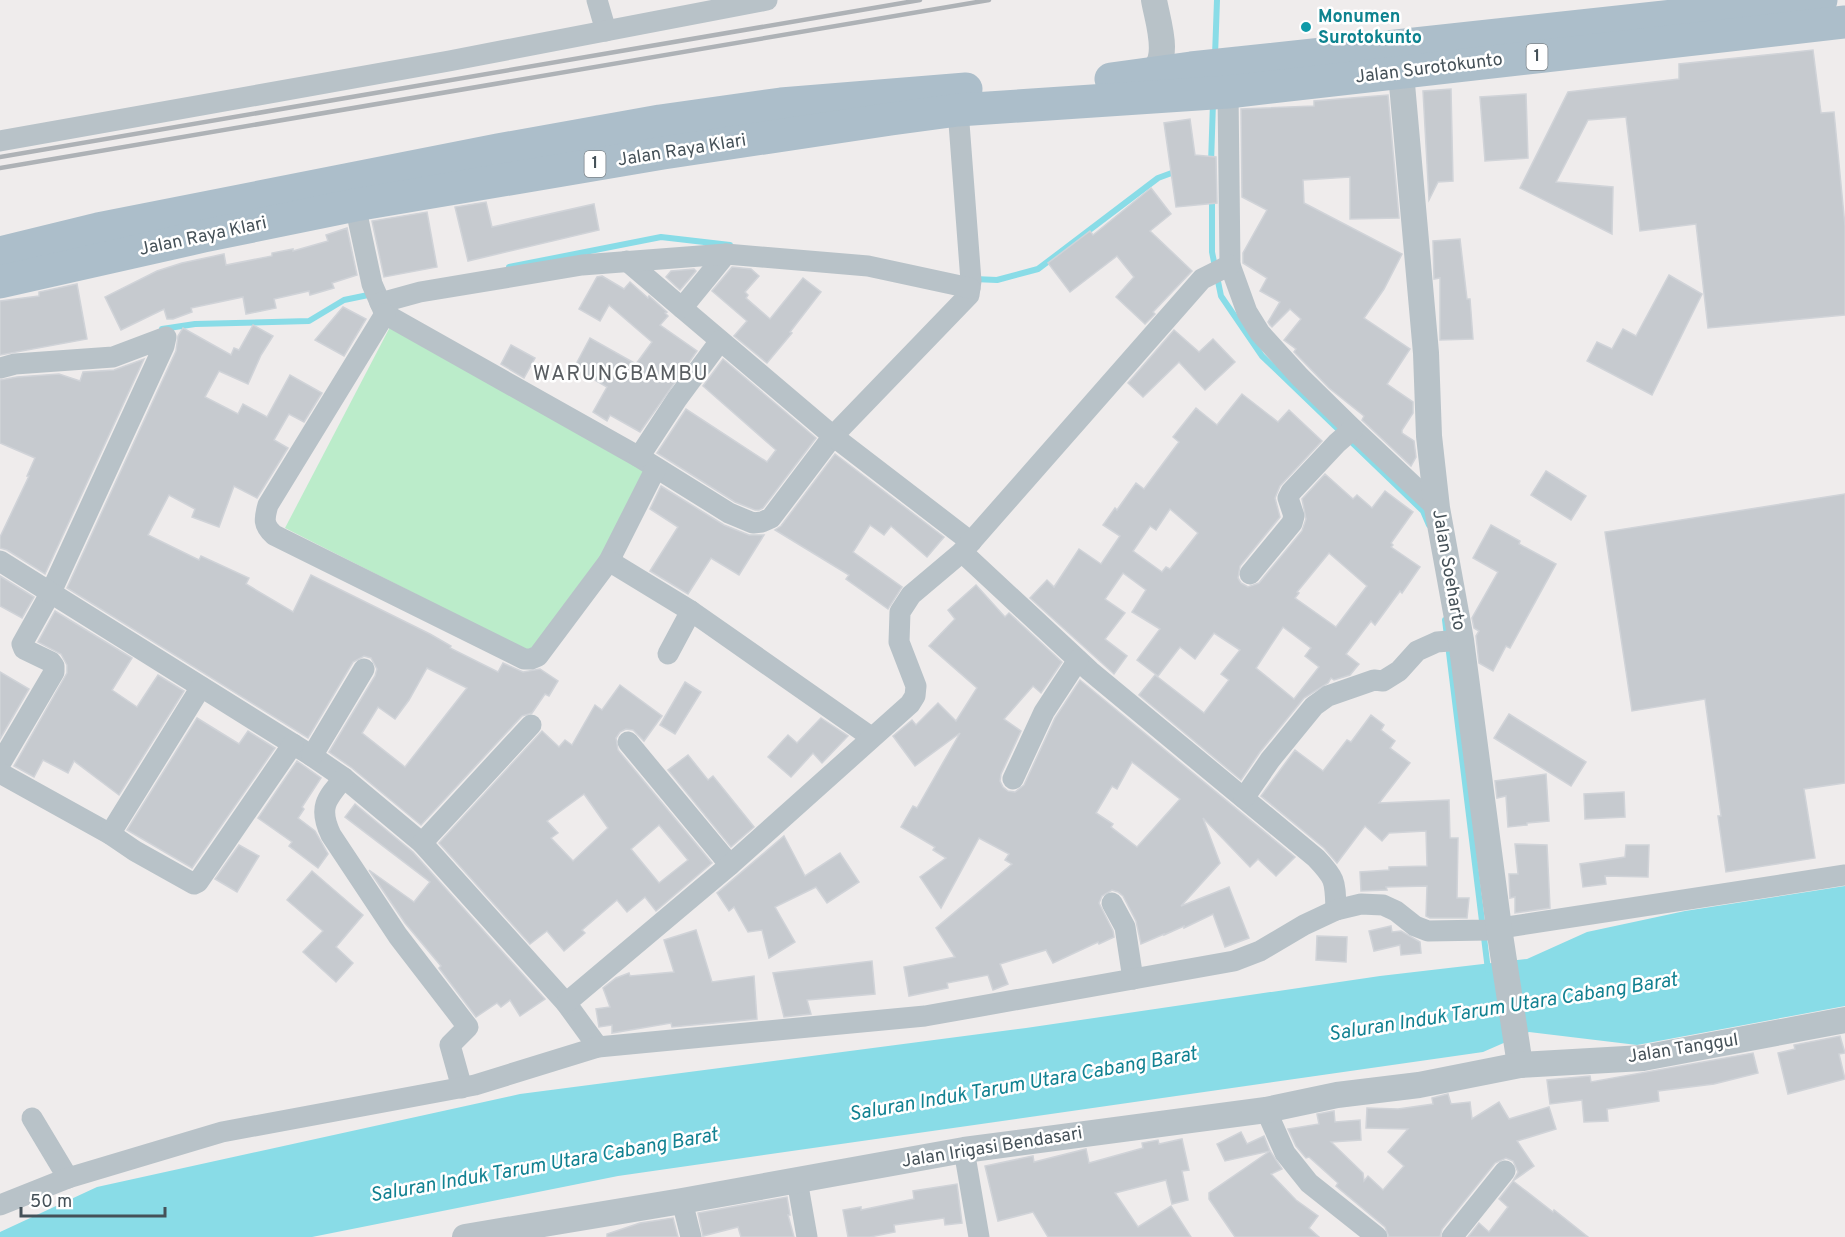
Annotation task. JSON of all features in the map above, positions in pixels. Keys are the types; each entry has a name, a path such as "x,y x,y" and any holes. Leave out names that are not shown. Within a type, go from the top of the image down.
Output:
{"main road":[{"name":"Jalan Surotokunto","path":"1212,82 1821,0"},
{"name":"Jalan Surotokunto","path":"1212,82 1401,72 1845,22"},
{"name":"Jalan Raya Klari","path":"0,282 662,137 781,104 1128,77 1212,82"},
{"name":"Jalan Raya Klari","path":"0,253 98,229 498,150 958,110 1212,82"}],"street":[{"path":"597,0 606,31"},
{"path":"0,141 449,61 767,0"},
{"path":"1128,77 1150,71 1159,64 1163,54 1154,0"},
{"path":"1162,0 1170,54 1177,64 1212,82 1227,267 1247,312 1260,333 1300,377 1346,435 1437,507"},
{"name":"Jalan Soeharto","path":"1401,72 1426,353 1429,436 1451,641 1494,929 1505,959 1519,1054"},
{"path":"379,300 729,513 753,523 762,522 771,518 783,504 833,436 969,295 958,110"},
{"path":"355,206 379,300 268,505 264,519 267,528 288,542 524,659 538,656 609,561 647,462 677,399 720,342"},
{"path":"379,300 573,267 726,254 868,266 970,282"},
{"path":"681,308 726,254"},
{"path":"627,261 720,342 967,547 1078,660 1316,858 1331,874 1335,885 1336,910"},
{"path":"566,1003 730,865 910,704 915,696 916,686 899,642 900,612 911,595 967,547 1202,279 1227,267"},
{"path":"0,368 15,364 113,357 166,337 164,346 51,592 22,647 51,662 54,672 0,764"},
{"path":"1250,574 1292,523 1294,516 1288,498 1291,492 1346,435"},
{"path":"0,561 344,778 422,843 566,1003 598,1047"},
{"path":"609,561 691,611 871,737"},
{"path":"668,654 691,611"},
{"path":"1244,798 1270,760 1314,706 1328,696 1374,680 1383,681 1399,671 1417,651 1451,641"},
{"path":"1012,778 1044,712 1078,660"},
{"path":"312,756 364,669"},
{"path":"110,834 201,687"},
{"path":"422,843 531,725"},
{"path":"628,742 730,865"},
{"path":"0,772 194,885 293,744"},
{"path":"344,778 330,794 323,819 331,835 398,936 468,1027 450,1045 462,1088"},
{"path":"0,1205 68,1178 222,1132 462,1088 598,1047 925,1016 1234,960 1260,951 1304,925 1336,910 1361,904 1383,905 1396,911 1415,926 1428,931 1467,931 1494,929 1845,875"},
{"path":"1112,903 1125,927 1133,979"},
{"name":"Jalan Tanggul","path":"1519,1054 1643,1058 1845,1020"},
{"name":"Jalan Irigasi Bendasari","path":"465,1237 499,1234 964,1150 1266,1110 1337,1095 1419,1085 1519,1054"},
{"path":"1266,1110 1285,1153 1309,1183 1377,1237"},
{"path":"32,1118 68,1178"},
{"path":"964,1150 979,1237"},
{"path":"1452,1237 1506,1171"},
{"path":"797,1180 807,1237"},
{"path":"682,1201 691,1237"}],"green space":[{"path":"390,327 656,468 538,656 285,528"}],"water":[{"name":"Saluran Induk Tarum Utara Cabang Barat","path":"1845,886 1845,1006 1637,1045 1529,1032 1483,1052 618,1176 312,1237 0,1237 0,1232 97,1187 520,1094 1026,1028 1380,976 1527,959 1587,932 1685,911"}],"building":[{"path":"1813,50 1821,113 1834,112 1845,226 1845,315 1708,328 1696,224 1640,231 1626,117 1588,120 1556,182 1613,187 1612,234 1520,188 1568,92 1679,79 1679,64"},
{"path":"1451,89 1453,181 1438,182 1429,200 1423,91"},
{"path":"1526,94 1528,158 1485,161 1480,97"},
{"path":"1388,95 1399,218 1350,219 1350,177 1303,180 1304,203 1402,254 1384,289 1364,318 1410,349 1387,384 1413,402 1413,413 1402,430 1402,433 1414,441 1416,457 1411,466 1362,420 1364,416 1329,388 1294,352 1296,349 1284,340 1301,319 1290,309 1272,327 1270,325 1268,322 1280,302 1260,291 1267,278 1243,263 1243,253 1267,210 1242,197 1241,109 1314,106 1314,101"},
{"path":"1190,119 1195,155 1216,157 1217,203 1176,207 1164,123"},
{"path":"1151,188 1171,214 1150,231 1192,271 1153,312 1155,314 1145,324 1116,297 1134,277 1117,256 1070,292 1048,263 1090,231 1093,235"},
{"path":"486,202 492,227 594,204 599,230 468,261 455,207"},
{"path":"427,212 437,267 384,277 372,221"},
{"path":"347,228 357,275 332,283 334,288 310,295 309,291 274,299 276,308 246,314 243,297 191,308 192,312 173,319 167,319 164,309 121,330 105,297 157,271 182,263 224,254 226,265 272,256 272,253 293,249 293,251 328,241 326,235"},
{"path":"1460,239 1467,299 1470,299 1473,339 1440,340 1440,278 1434,279 1433,241"},
{"path":"732,267 751,269 759,276 745,292 748,295 746,298 770,319 803,278 821,292 767,363 734,336 747,321 712,291"},
{"path":"694,269 696,271 680,290 666,277 671,271"},
{"path":"1669,275 1702,294 1652,395 1587,361 1597,342 1612,349 1623,329 1636,336"},
{"path":"602,276 624,289 630,282 648,298 649,296 667,312 665,313 668,316 660,325 697,351 640,432 610,415 607,421 593,412 607,387 574,368 590,338 636,364 652,342 609,305 600,321 579,309 597,277"},
{"path":"77,284 87,339 0,355 0,301 39,296 39,292"},
{"path":"343,307 366,319 344,356 315,340"},
{"path":"253,325 273,336 261,355 248,384 219,371 205,397 238,414 243,404 267,417 290,375 322,393 304,422 289,414 274,440 288,448 257,498 234,486 219,527 192,517 195,509 169,495 148,535 199,560 201,556 249,578 246,584 293,612 311,575 430,634 451,646 450,648 498,672 503,663 523,672 540,669 558,681 549,696 545,694 532,713 522,716 421,825 329,752 375,676 377,669 371,658 364,656 353,662 308,738 67,588 176,351 178,336 183,328 231,355 234,348 239,350","holes":["427,668 467,688 405,767 362,733 378,707 395,719"]},
{"path":"1174,330 1199,352 1213,339 1235,362 1205,390 1179,362 1143,397 1128,383"},
{"path":"511,345 535,358 524,378 501,364"},
{"path":"144,359 45,574 0,548 0,537 29,476 27,476 35,458 0,443 0,380 59,374 80,381 83,372 114,370"},
{"path":"723,359 816,438 763,508 759,510 735,502 657,453 686,409 767,462 776,450 703,386"},
{"path":"1242,394 1278,422 1289,410 1322,441 1280,486 1275,498 1280,517 1240,566 1238,578 1241,583 1248,587 1259,583 1302,531 1306,519 1302,499 1325,474 1353,499 1357,495 1372,508 1385,491 1413,512 1391,543 1393,545 1391,547 1420,567 1375,625 1371,621 1346,654 1359,664 1350,675 1334,680 1331,678 1328,683 1304,698 1260,752 1241,780 1139,695 1155,675 1204,713 1229,680 1221,674 1240,650 1214,633 1195,659 1180,647 1158,676 1137,660 1160,629 1132,612 1146,590 1123,573 1105,599 1125,613 1105,639 1127,656 1114,674 1030,598 1047,580 1054,587 1079,549 1101,564 1120,536 1103,525 1136,483 1144,489 1179,442 1173,437 1196,408 1217,425","holes":["1170,509 1198,533 1170,569 1166,567 1162,572 1133,551 1150,526 1156,530","1329,553 1367,586 1336,627 1295,598 1299,593 1297,592","1283,627 1311,648 1305,656 1319,667 1294,699 1256,668"]},
{"path":"835,454 944,537 927,557 891,526 884,535 870,525 853,552 902,587 888,609 846,579 849,575 775,530 781,526"},
{"path":"1546,471 1586,496 1571,520 1531,495"},
{"path":"661,486 724,525 749,535 764,535 739,575 711,558 688,594 650,571 678,527 650,509"},
{"path":"1845,494 1845,783 1804,789 1815,858 1726,872 1705,699 1632,711 1605,532"},
{"path":"1491,525 1520,541 1519,544 1556,564 1510,648 1506,646 1493,671 1479,663 1476,636 1479,631 1474,628 1472,618 1498,572 1473,558"},
{"path":"0,576 34,597 22,618 0,606"},
{"path":"976,585 1005,617 1009,613 1062,662 1041,693 1033,686 1004,719 1021,731 1001,774 1000,781 1008,791 1015,792 1024,785 1055,718 1080,680 1295,857 1276,876 1258,859 1250,867 1203,818 1220,863 1181,906 1229,887 1249,938 1225,947 1213,914 1141,944 1136,921 1123,896 1112,890 1102,896 1099,903 1114,937 1053,963 1046,950 1000,964 1008,984 993,990 988,975 947,983 948,988 909,996 904,967 955,957 936,928 1012,864 1005,860 1009,854 979,838 941,908 920,877 946,858 933,850 935,847 901,827 913,806 917,808 960,733 915,766 893,736 912,720 916,725 938,703 956,721 977,688 929,646 955,619 948,610","holes":["1132,762 1180,799 1137,847 1111,827 1113,824 1096,813 1112,786 1117,789"]},
{"path":"55,611 132,658 112,690 137,707 158,675 184,691 119,795 74,761 68,773 43,760 34,777 14,766 67,673 67,665 61,654 38,642"},
{"path":"0,672 29,689 0,739"},
{"path":"685,682 701,692 675,734 660,725"},
{"path":"620,685 662,716 644,741 633,730 626,729 620,732 616,738 618,750 712,863 656,911 645,897 627,912 617,900 582,930 585,933 564,951 547,931 530,944 439,843 542,731 559,747 565,740 572,745 595,705 602,710","holes":["584,794 608,828 573,861 551,838 558,833 547,821","659,825 688,860 659,883 631,849"]},
{"path":"1509,714 1586,762 1571,786 1494,738"},
{"path":"1371,715 1384,725 1381,730 1395,741 1390,748 1410,763 1379,803 1449,800 1450,838 1458,838 1457,898 1469,898 1467,918 1430,918 1426,916 1427,886 1386,887 1387,890 1361,891 1360,872 1389,870 1389,867 1427,866 1426,831 1389,833 1382,841 1365,826 1337,863 1324,848 1261,796 1295,750 1323,771 1347,740 1351,742"},
{"path":"197,718 239,744 248,731 275,748 192,868 127,830"},
{"path":"821,718 848,736 822,763 813,753 791,777 768,757 788,735 797,743"},
{"path":"688,755 708,780 713,776 754,827 731,847 668,770"},
{"path":"297,761 321,778 302,807 304,809 298,818 315,831 328,854 318,868 289,846 292,842 258,818"},
{"path":"1546,774 1549,821 1508,827 1506,796 1497,798 1495,781"},
{"path":"1624,792 1625,817 1585,819 1584,794"},
{"path":"355,804 413,852 545,999 520,1016 510,1000 501,1007 497,1003 476,1017 439,968 441,966 405,923 369,870 414,902 430,882 345,817"},
{"path":"784,836 805,876 840,853 859,882 827,903 816,887 775,907 795,942 769,958 762,930 748,932 734,907 729,911 717,893"},
{"path":"1515,844 1547,845 1550,908 1515,913 1515,897 1510,898 1509,874 1518,874"},
{"path":"239,845 259,856 237,892 215,879"},
{"path":"1626,845 1649,845 1648,877 1605,876 1606,884 1583,887 1580,864 1625,857"},
{"path":"312,871 363,915 336,947 353,963 336,982 303,952 323,931 287,900"},
{"path":"1391,926 1392,932 1401,931 1420,942 1421,953 1401,955 1400,945 1374,951 1369,931"},
{"path":"696,930 712,982 754,976 757,1019 672,1027 671,1023 612,1033 612,1025 599,1027 596,1009 610,1007 603,988 616,978 629,973 630,976 674,972 664,940"},
{"path":"1317,936 1347,937 1346,962 1316,960"},
{"path":"872,961 875,994 807,1000 811,1014 784,1017 773,973"},
{"path":"1840,1036 1845,1053 1839,1054 1845,1079 1788,1094 1778,1053 1795,1049 1794,1045"},
{"path":"1753,1053 1758,1073 1714,1084 1658,1091 1659,1101 1607,1109 1608,1121 1584,1122 1582,1100 1550,1104 1547,1080 1590,1076 1591,1082"},
{"path":"1448,1094 1451,1104 1470,1102 1472,1119 1499,1102 1509,1119 1549,1107 1556,1129 1517,1141 1534,1166 1513,1181 1518,1172 1513,1161 1506,1158 1495,1163 1442,1229 1440,1237 1389,1237 1385,1227 1336,1186 1338,1183 1309,1157 1306,1158 1296,1146 1288,1129 1319,1124 1317,1114 1334,1111 1335,1122 1360,1120 1361,1140 1331,1142 1363,1173 1364,1181 1368,1176 1383,1190 1404,1166 1388,1152 1408,1129 1366,1128 1367,1108 1398,1109 1433,1104 1432,1098"},
{"path":"1241,1132 1247,1144 1264,1136 1270,1151 1225,1161 1217,1144"},
{"path":"1182,1139 1189,1170 1182,1171 1188,1200 1172,1204 1166,1180 1115,1193 1138,1227 1171,1206 1191,1237 1048,1237 1033,1212 998,1221 985,1166 1033,1156 1034,1162 1086,1149 1089,1163 1143,1148 1142,1143 1158,1140 1159,1144"},
{"path":"1270,1151 1282,1169 1271,1174 1296,1200 1318,1216 1309,1228 1319,1237 1235,1237 1209,1199 1209,1193"},
{"path":"1513,1181 1588,1237 1468,1237 1479,1223 1489,1232 1508,1207 1499,1199"},
{"path":"957,1184 962,1223 945,1225 944,1218 894,1225 895,1232 870,1237 848,1237 843,1210 861,1207 861,1210 914,1199 913,1191"},
{"path":"787,1197 790,1215 788,1215 794,1237 741,1237 738,1227 703,1236 698,1213"},
{"path":"673,1218 678,1237 607,1237 607,1234 640,1223"}],"waterway":[{"path":"1215,56 1217,0"},
{"path":"1211,164 1213,102"},
{"path":"974,279 997,280 1038,269 1158,178 1177,171"},
{"path":"1212,195 1212,252 1221,296 1262,356 1423,511 1429,525"},
{"path":"509,267 661,237 730,245"},
{"path":"162,329 195,324 309,321 344,300 373,294"},
{"path":"1445,620 1488,970"}],"railway":[{"path":"0,157 920,0"},
{"path":"0,168 989,0"}],"place":[{"name":"Monumen Surotokunto","path":"1306,27"}],"district":[{"name":"WARUNGBAMBU","path":"621,374"}]}
